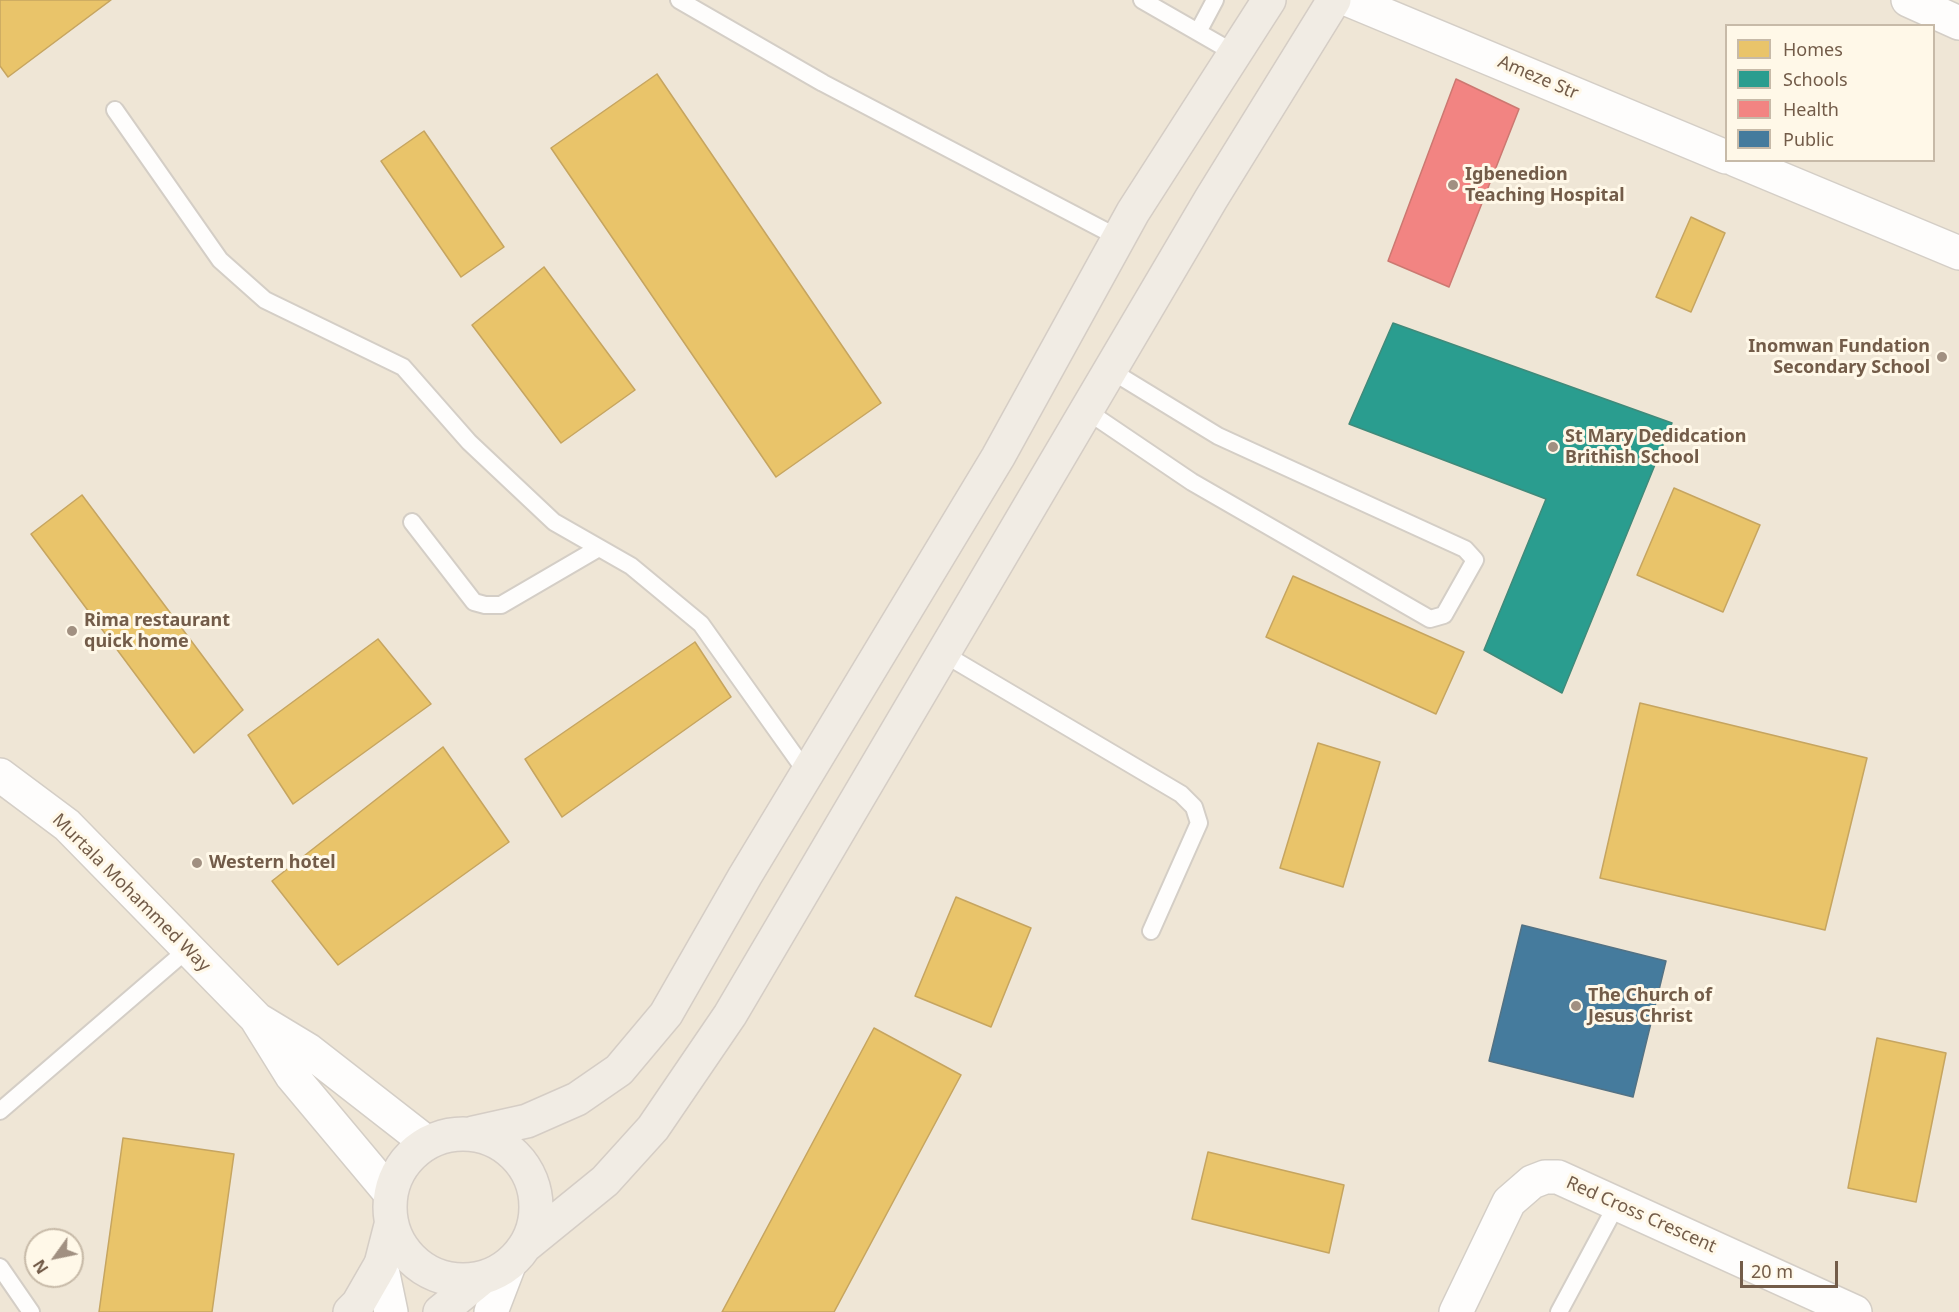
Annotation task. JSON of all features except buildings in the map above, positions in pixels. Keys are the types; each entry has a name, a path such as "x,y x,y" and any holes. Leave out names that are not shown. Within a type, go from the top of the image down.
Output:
{"highway":[{"path":"350,1312 358,1304 381,1264 391,1209 403,1164 426,1142 449,1134 473,1133 537,1116 577,1099 619,1070 666,1014 807,773 998,457 1133,212 1269,0"},
{"path":"440,1312 505,1263 605,1181 653,1128 730,1015 1211,199 1334,0"},
{"path":"391,1209 401,1246 416,1263 436,1275 459,1280 505,1263 535,1224 536,1207 530,1175 516,1156 496,1141 473,1133"}],"street":[{"name":"Ameze Str","path":"1350,0 1725,157"},
{"path":"1908,0 1959,23"},
{"path":"1741,162 1959,253"},
{"name":"Murtala Mohammed Way","path":"0,775 67,825 256,1018"},
{"path":"256,1018 308,1050 426,1142"},
{"path":"256,1018 292,1076 391,1209"},
{"name":"Red Cross Crescent","path":"1456,1312 1509,1202 1532,1182 1545,1177 1558,1177 1855,1312"},
{"path":"491,1312 505,1263"},
{"path":"381,1264 391,1312"}],"lane":[{"path":"679,0 823,83 1119,238"},
{"path":"1142,0 1236,54"},
{"path":"1198,32 1215,0"},
{"path":"115,110 220,260 266,300 403,367 469,442 554,522 597,549 631,566 701,624 807,773"},
{"path":"1087,411 1192,482 1430,619 1444,615 1475,560 1465,549 1218,436 1110,370"},
{"path":"412,522 474,602 485,605 501,605 597,549"},
{"path":"944,654 1181,794 1194,807 1199,823 1151,931"},
{"path":"0,1111 188,949"},
{"path":"1559,1312 1617,1204"},
{"path":"0,1267 31,1312"}],"shaded area":[{"path":"0,0 1959,0 1959,1312 0,1312"}],"place":[{"name":"Igbenedion Teaching Hospital","path":"1453,185"},
{"name":"Inomwan Fundation Secondary School","path":"1942,357"},
{"name":"St Mary Dedidcation Brithish School","path":"1553,447"},
{"name":"Rima restaurant quick home","path":"72,631"},
{"name":"Western hotel","path":"197,863"},
{"name":"The Church of Jesus Christ","path":"1576,1006"}]}
